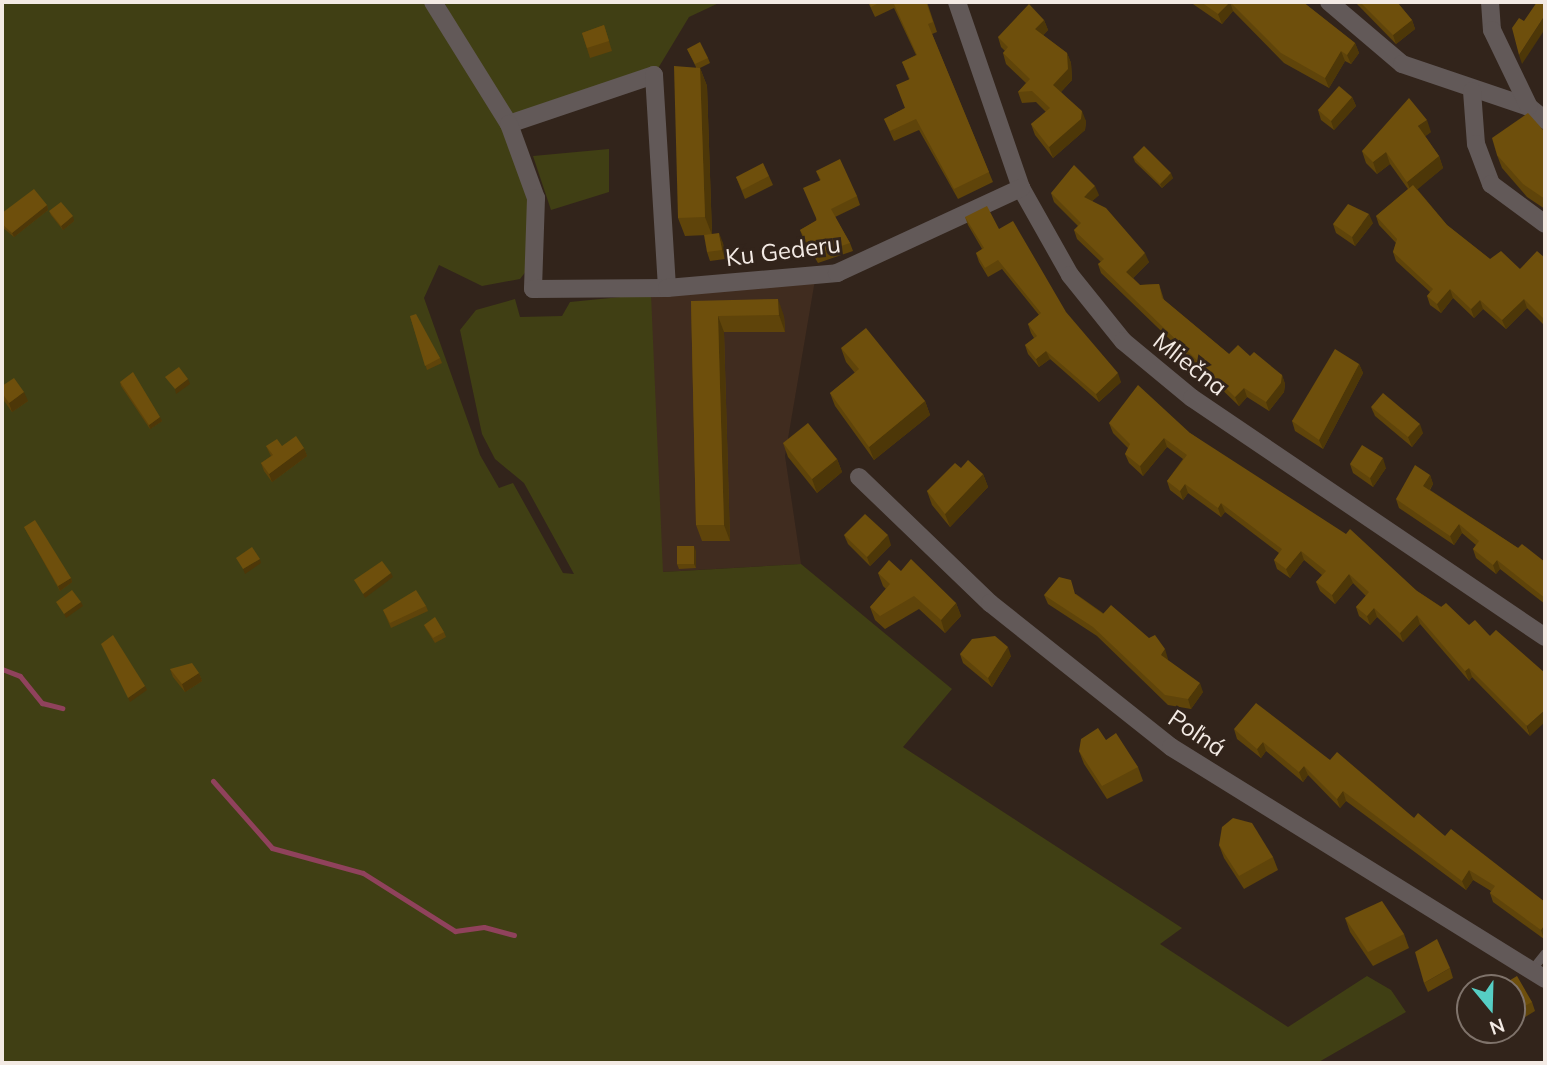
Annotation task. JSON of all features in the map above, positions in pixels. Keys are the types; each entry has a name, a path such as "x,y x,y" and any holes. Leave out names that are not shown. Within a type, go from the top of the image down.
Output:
{"street":[{"path":"433,2 509,124 654,75 667,288"},
{"name":"Mliečna","path":"957,2 1021,188 1070,275 1156,372 1545,637"},
{"path":"1329,2 1402,64 1472,91 1529,107 1545,120"},
{"path":"1490,2 1492,30 1529,107"},
{"path":"1472,91 1476,144 1491,184 1545,224"},
{"name":"Ku Gederu","path":"509,124 536,198 533,289 667,288 845,270 1021,188"},
{"name":"Poľná","path":"859,477 990,603 1171,747 1538,974"}],"lane":[{"path":"1538,974 1545,953"}],"shaded area":[{"path":"2,2 427,2 500,120 531,197 527,270 520,279 482,286 439,265 424,298 480,455 499,488 513,483 563,573 574,574 524,483 495,459 482,434 460,330 476,310 515,299 520,317 562,316 570,302 651,294 663,572 801,564 952,689 903,747 1182,928 1160,944 1288,1027 1367,976 1391,990 1406,1012 1317,1063 2,1063"},
{"path":"444,2 721,2 689,17 654,75 509,124"},
{"path":"609,149 609,192 551,210 533,156"},
{"path":"816,274 785,456 801,564 662,572 650,289"}],"building":[{"path":"893,2 926,2 933,22 928,24 989,172 954,189 916,119 890,131 884,119 905,108 896,85 910,79 902,62 917,55"},
{"path":"1201,2 1230,2 1218,14"},
{"path":"1230,2 1303,2 1355,43 1347,55 1341,51 1325,78 1281,53"},
{"path":"1360,2 1397,2 1412,20 1393,35"},
{"path":"1537,2 1545,2 1545,15 1519,55 1512,28 1519,18 1524,21"},
{"path":"1029,4 1044,20 1035,29 1067,53 1068,69 1053,85 1082,111 1081,119 1049,147 1031,124 1050,108 1032,91 1018,92 1030,79 1003,53 1008,47 998,37"},
{"path":"604,25 609,41 587,48 582,33"},
{"path":"700,42 708,58 695,64 687,49"},
{"path":"674,66 700,68 705,217 678,218"},
{"path":"1339,86 1352,97 1331,121 1318,110"},
{"path":"1409,98 1427,120 1418,126 1439,156 1407,182 1386,152 1373,162 1362,151"},
{"path":"1528,113 1545,132 1545,199 1523,184 1497,155 1492,138"},
{"path":"1144,146 1171,173 1160,184 1133,157"},
{"path":"840,159 857,196 831,209 850,243 815,255 800,230 817,220 803,188 821,180 816,171"},
{"path":"763,163 769,176 742,190 736,177"},
{"path":"1074,165 1095,186 1084,197 1106,208 1145,253 1126,272 1140,285 1159,284 1162,298 1229,354 1238,345 1250,356 1254,352 1282,375 1281,383 1266,402 1244,388 1235,397 1098,264 1104,259 1074,230 1081,223 1051,193"},
{"path":"1413,185 1447,225 1490,259 1501,251 1520,269 1537,251 1545,258 1545,320 1524,299 1502,320 1480,300 1471,309 1450,289 1437,304 1427,296 1433,289 1393,252 1397,239 1376,216"},
{"path":"34,189 47,205 12,233 2,224 2,213"},
{"path":"61,202 73,216 61,226 49,211"},
{"path":"1348,204 1369,214 1352,237 1333,224"},
{"path":"987,206 999,229 1013,221 1066,312 1118,373 1096,394 1046,351 1036,359 1025,345 1037,336 1028,324 1041,313 998,260 985,268 976,253 984,248 965,217"},
{"path":"719,233 722,250 707,252 704,235"},
{"path":"778,299 779,315 718,316 724,525 696,525 691,301"},
{"path":"416,314 440,358 425,366 410,316"},
{"path":"866,328 925,401 869,447 830,393 859,369 841,348"},
{"path":"1335,349 1359,364 1319,440 1292,421"},
{"path":"179,367 188,379 175,389 165,377"},
{"path":"133,372 160,417 149,425 120,382"},
{"path":"14,378 24,392 9,403 2,393 2,386"},
{"path":"1138,385 1190,433 1346,534 1350,529 1417,591 1441,607 1446,603 1469,625 1475,620 1490,636 1496,630 1545,673 1545,710 1527,726 1469,668 1465,671 1417,615 1400,633 1374,608 1367,616 1356,607 1369,592 1349,574 1332,595 1316,582 1326,571 1301,551 1286,569 1274,560 1282,549 1221,503 1218,508 1185,484 1180,491 1167,481 1187,455 1164,438 1140,466 1125,454 1130,444 1109,423"},
{"path":"1383,393 1420,424 1408,437 1371,407"},
{"path":"808,423 837,459 812,479 783,443"},
{"path":"296,436 304,448 269,474 261,463 273,455 266,446 277,439 282,446"},
{"path":"1362,445 1383,458 1370,478 1350,464"},
{"path":"968,460 983,474 945,514 927,491 955,463 961,468"},
{"path":"1415,465 1430,475 1423,486 1518,548 1522,544 1545,562 1545,598 1497,560 1493,565 1473,549 1479,541 1459,524 1450,536 1396,499"},
{"path":"865,514 888,535 867,557 844,535"},
{"path":"35,520 71,578 58,586 24,527"},
{"path":"677,546 694,546 694,564 677,564"},
{"path":"252,547 260,559 243,569 236,558"},
{"path":"911,559 956,603 941,620 914,596 880,616 870,607 890,584 878,573 889,560 901,571"},
{"path":"382,561 391,573 363,594 354,580"},
{"path":"1059,577 1071,580 1075,594 1103,614 1111,605 1149,638 1155,635 1165,649 1161,655 1200,683 1188,699 1165,695 1093,627 1044,595"},
{"path":"72,590 81,602 64,614 56,602"},
{"path":"416,590 426,606 390,623 383,610"},
{"path":"435,617 444,632 433,638 424,625"},
{"path":"113,635 145,686 128,698 101,644"},
{"path":"995,636 1008,647 988,678 960,654 972,639"},
{"path":"192,663 199,673 182,684 170,669"},
{"path":"1256,703 1330,760 1337,752 1414,818 1418,813 1445,836 1451,829 1545,902 1545,924 1541,930 1490,893 1495,886 1469,870 1462,881 1343,791 1337,799 1304,766 1299,772 1263,742 1257,749 1234,729"},
{"path":"1098,728 1106,740 1116,733 1138,767 1102,786 1079,751 1081,739"},
{"path":"1233,818 1252,823 1273,857 1239,876 1219,845 1222,827"},
{"path":"1382,901 1404,934 1368,952 1345,918"},
{"path":"1437,939 1450,968 1424,983 1415,952"},
{"path":"1526,992 1532,1002 1526,1005"}],"waterway":[{"path":"2,669 20,676 42,703 62,708"},
{"path":"213,781 272,848 363,873 455,931 484,927 514,935"}]}
